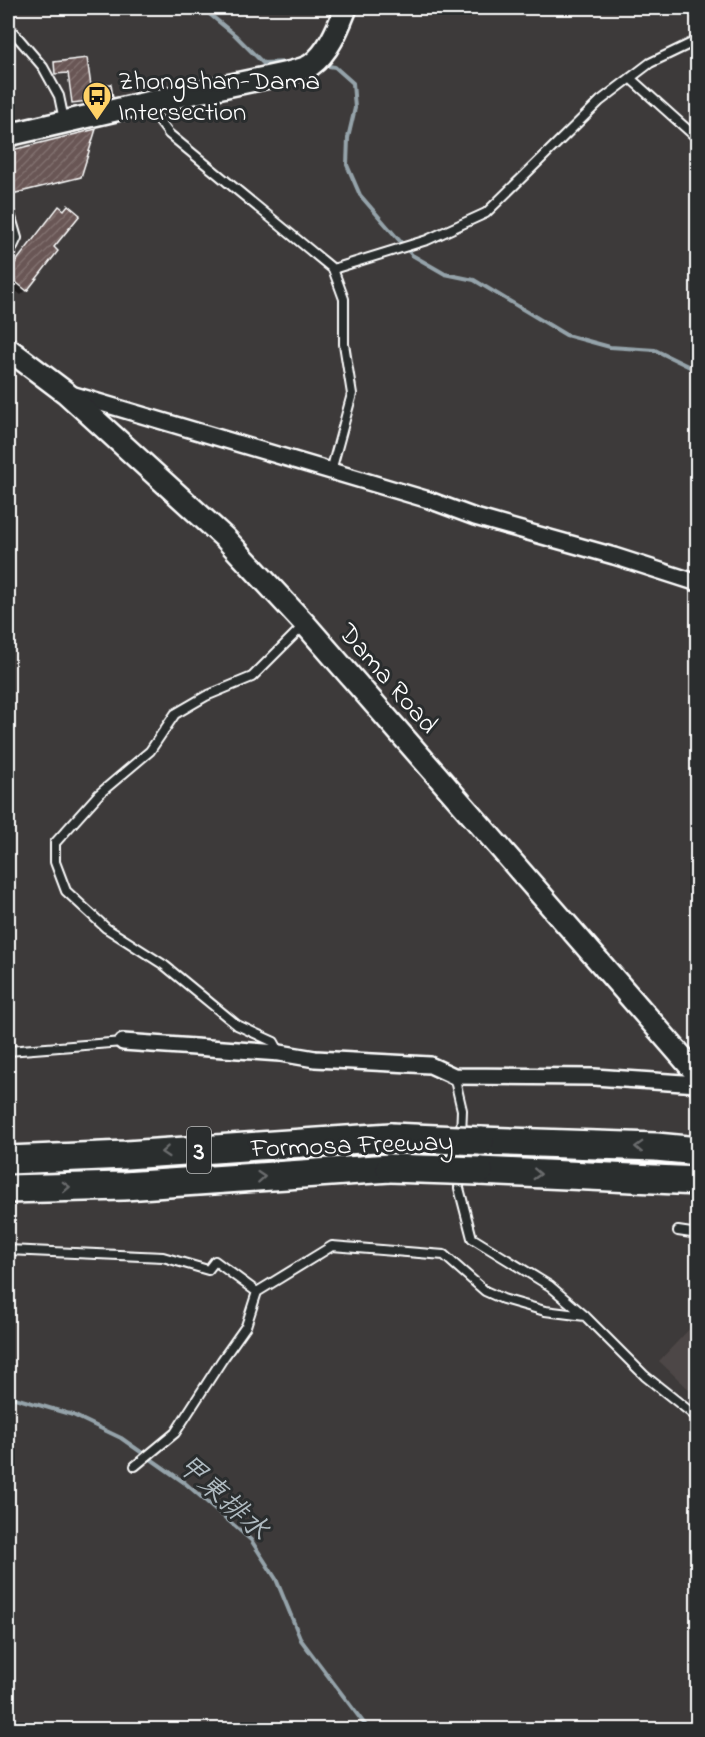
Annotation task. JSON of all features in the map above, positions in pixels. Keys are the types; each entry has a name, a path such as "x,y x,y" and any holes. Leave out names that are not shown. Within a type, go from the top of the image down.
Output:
{"highway":[{"name":"Formosa Freeway","path":"8,1160 126,1155 391,1137 656,1147 698,1151"},
{"name":"Formosa Freeway","path":"8,1189 124,1186 390,1168 698,1181"}],"street":[{"path":"8,135 288,73 310,66 337,32 346,8"},
{"name":"Dama Road","path":"8,349 65,392 226,539 305,624 698,1075"},
{"path":"65,392 698,583"},
{"path":"123,1042 280,1053 315,1059 430,1065 454,1076 594,1077 698,1084"}],"lane":[{"path":"8,27 43,67 59,96 64,121"},
{"path":"333,269 427,240 486,213 600,101 650,63 698,40"},
{"path":"630,78 698,139"},
{"path":"145,103 169,134 333,269 344,299 344,344 352,394 331,471"},
{"path":"8,207 17,238 8,257"},
{"path":"280,1053 274,1042 237,1024 164,965 106,928 66,891 55,862 55,843 99,794 150,751 175,714 206,696 252,677 305,624"},
{"path":"8,1051 123,1042"},
{"path":"454,1076 462,1110 459,1188 472,1238 550,1286 585,1316 645,1376 698,1418"},
{"path":"678,1231 698,1234"},
{"path":"135,1466 175,1432 246,1326 257,1292 332,1246 444,1255 485,1291 494,1295 545,1311 585,1316"},
{"path":"8,1250 163,1257 208,1270 215,1261 257,1292"}],"shaded area":[{"path":"697,1321 697,1397 659,1361"}],"building":[{"path":"87,58 91,86 111,84 113,98 72,103 68,73 55,74 54,62"},
{"path":"96,129 81,177 12,194 8,177 8,151"},
{"path":"68,205 80,215 54,247 58,251 27,291 8,276 8,272 59,206 64,210"}],"waterway":[{"path":"202,8 235,35 263,63 291,62"},
{"path":"322,65 335,67 353,83 355,108 348,138 347,165 360,195 412,255 445,274 474,280 566,335 610,347 655,350 698,371"},
{"name":"甲東排水","path":"8,1396 73,1415 121,1438 185,1483 251,1540 276,1579 301,1640 369,1730"}],"place":[{"name":"Zhongshan-Dama Intersection","path":"97,122"}]}
